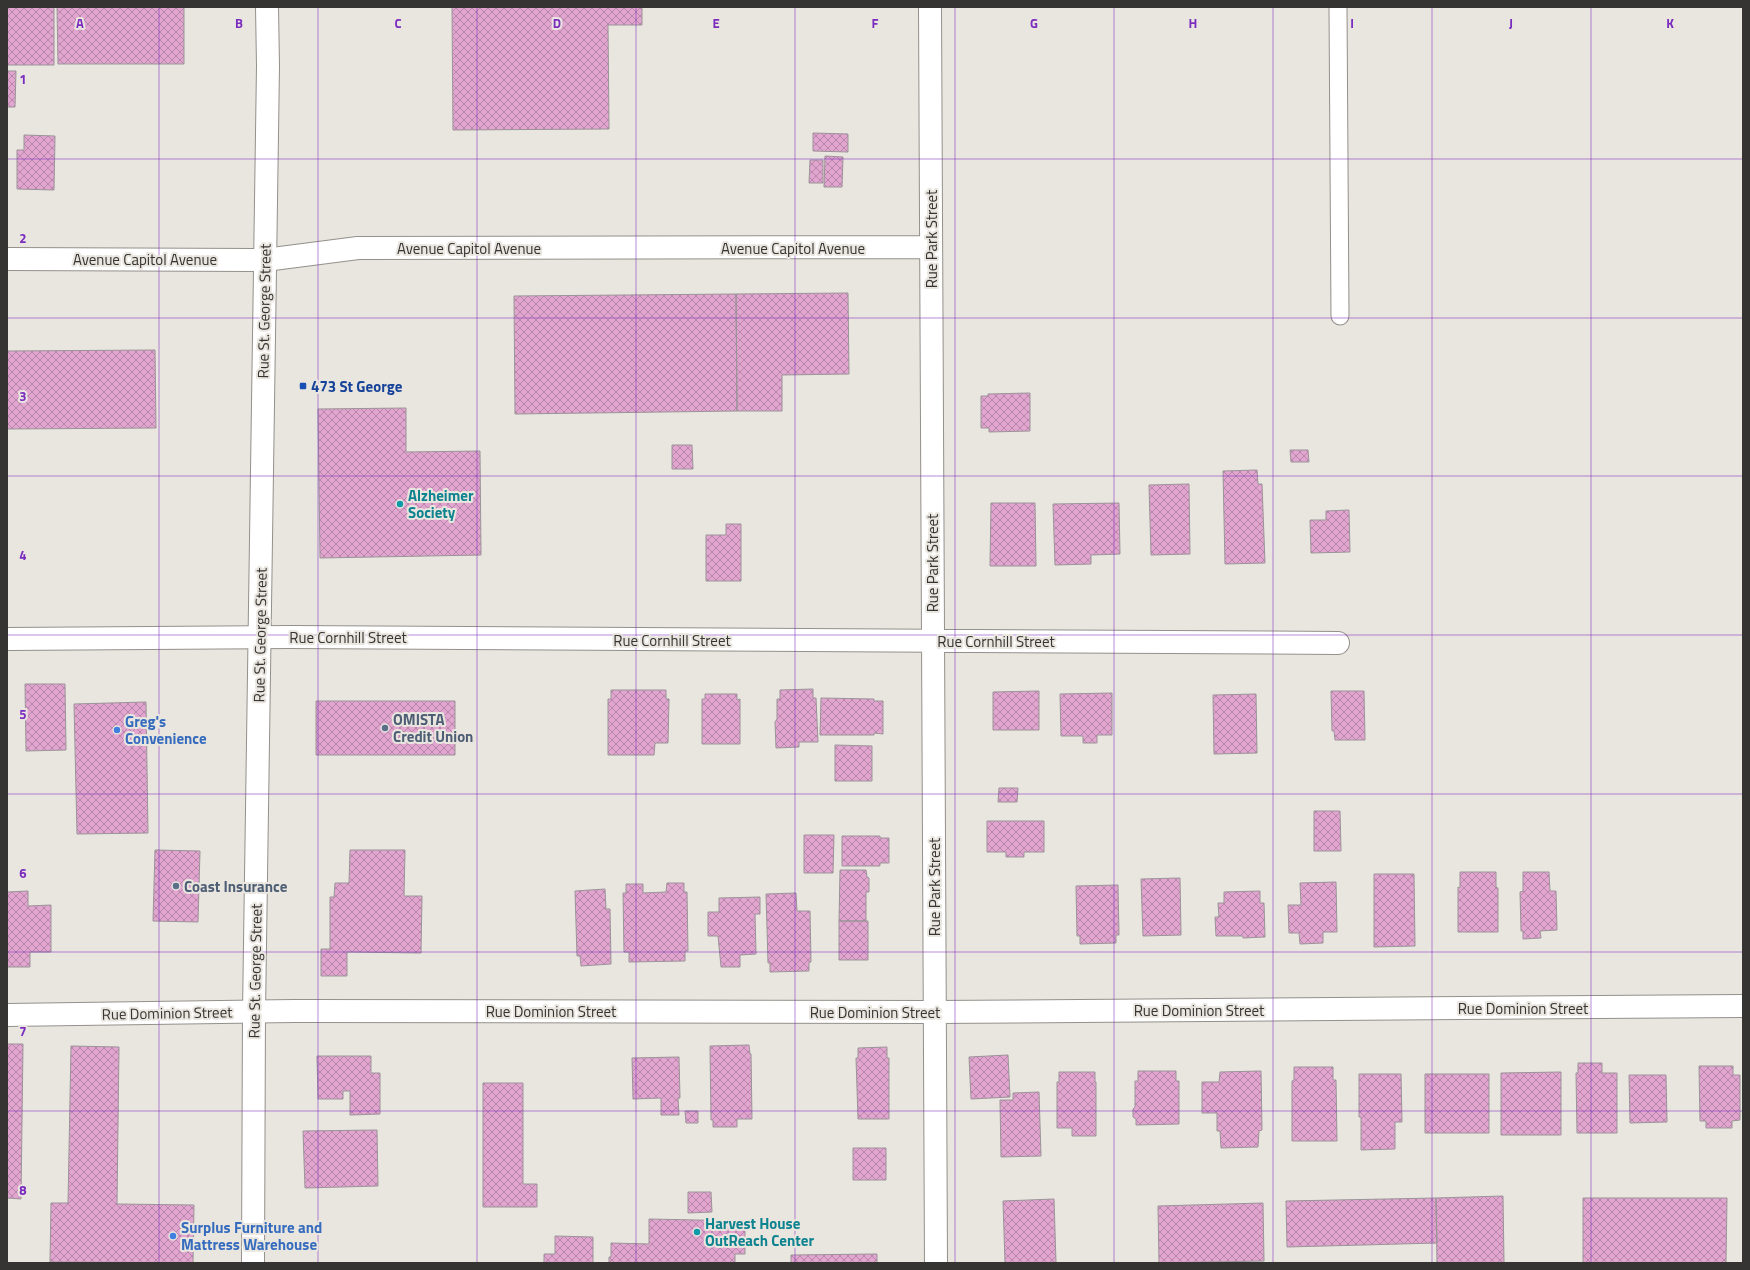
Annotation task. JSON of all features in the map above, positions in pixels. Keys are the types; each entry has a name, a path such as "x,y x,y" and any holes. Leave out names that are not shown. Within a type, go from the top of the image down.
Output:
{"street":[{"path":"257,7 268,66"},
{"name":"Rue St. George Street","path":"253,1263 254,1012 268,66 267,7"},
{"path":"268,66 280,7"},
{"name":"Rue Park Street","path":"930,7 936,1263"},
{"name":"Avenue Capitol Avenue","path":"7,259 265,260 358,248 931,247"},
{"name":"Rue Cornhill Street","path":"7,639 260,637 1338,643"},
{"name":"Rue Dominion Street","path":"7,1015 254,1012 934,1012 1743,1006"}],"lane":[{"path":"1338,7 1340,316"}],"building":[{"path":"7,7 54,7 54,65 7,65"},
{"path":"57,7 184,7 184,64 58,64"},
{"path":"452,7 642,7 642,25 608,25 609,129 453,130"},
{"path":"7,71 16,71 15,107 7,107"},
{"path":"813,133 848,134 848,152 813,151"},
{"path":"24,135 55,136 54,190 17,189 17,150 24,150"},
{"path":"825,156 843,157 842,187 824,187"},
{"path":"810,160 823,160 823,183 809,183"},
{"path":"848,293 849,374 782,375 782,411 737,411 736,294"},
{"path":"736,294 737,411 515,414 514,296"},
{"path":"155,350 156,428 7,429 7,351"},
{"path":"1030,393 1030,431 989,432 989,428 981,428 981,396 988,396 988,394"},
{"name":"Alzheimer Society","path":"406,408 406,452 480,451 481,555 320,558 318,409"},
{"path":"672,445 692,445 693,469 672,469"},
{"path":"1290,450 1308,450 1309,462 1291,462"},
{"path":"1257,470 1258,484 1262,484 1265,563 1225,564 1223,471"},
{"path":"1189,484 1190,554 1151,555 1149,485"},
{"path":"991,503 1035,503 1036,566 990,566"},
{"path":"1119,503 1120,554 1091,555 1091,564 1055,565 1053,504"},
{"path":"1349,510 1350,552 1311,553 1310,520 1326,520 1326,511"},
{"path":"726,524 741,524 741,581 706,581 706,535 726,535"},
{"path":"25,684 65,684 66,750 26,751"},
{"path":"813,689 813,698 816,698 818,742 799,742 799,747 776,748 775,722 777,719 777,699 780,699 780,690"},
{"path":"611,690 666,690 666,699 669,699 668,743 655,743 654,755 608,755 608,699 611,699"},
{"path":"1039,691 1039,730 993,730 993,692"},
{"path":"1331,691 1364,691 1365,740 1335,740 1334,731 1332,731"},
{"path":"1112,693 1112,735 1097,735 1097,743 1083,743 1083,736 1061,736 1060,694"},
{"path":"705,694 737,694 737,700 740,699 740,744 702,744 702,699 705,699"},
{"path":"1256,694 1257,753 1214,754 1213,695"},
{"path":"821,698 874,699 874,701 883,701 883,734 820,735"},
{"name":"OMISTA Credit Union","path":"316,701 455,701 455,755 316,755"},
{"path":"146,702 148,833 77,834 74,704"},
{"path":"835,745 872,746 872,781 835,781"},
{"path":"999,788 1018,788 1017,802 998,802"},
{"path":"1314,811 1340,811 1341,851 1314,851"},
{"path":"987,821 1044,821 1044,852 1024,852 1024,857 1006,857 1006,852 987,852"},
{"path":"804,835 834,835 833,873 804,873"},
{"path":"842,836 880,836 880,838 889,838 889,863 880,863 880,866 842,866"},
{"name":"Coast Insurance","path":"155,850 200,851 198,922 153,921"},
{"path":"350,850 405,850 404,896 422,896 421,953 347,952 347,976 321,976 321,949 330,949 330,897 334,897 335,883 349,883"},
{"path":"840,870 866,870 867,877 869,878 869,892 866,892 866,921 839,921"},
{"path":"1460,872 1496,872 1496,887 1498,888 1498,932 1458,932 1458,887 1460,888"},
{"path":"1523,872 1549,872 1550,891 1556,891 1557,930 1540,931 1541,938 1523,939 1523,931 1521,931 1520,892 1523,891"},
{"path":"1374,874 1414,874 1415,946 1374,947"},
{"path":"1180,878 1181,935 1143,936 1141,879"},
{"path":"1336,882 1337,932 1323,932 1323,943 1300,944 1299,933 1289,933 1288,905 1301,905 1300,883"},
{"path":"667,883 684,883 684,892 687,892 688,951 685,951 685,961 629,962 629,952 624,952 623,893 626,893 626,884 643,884 643,893 666,892"},
{"path":"1118,885 1119,935 1116,935 1116,943 1080,944 1080,936 1077,936 1076,886"},
{"path":"605,889 606,909 610,909 611,964 581,966 580,956 577,956 575,891"},
{"path":"28,891 28,906 51,905 51,952 30,952 30,967 7,967 7,892"},
{"path":"1260,891 1260,903 1264,903 1265,937 1243,938 1243,936 1216,936 1215,917 1219,917 1218,903 1224,903 1224,892"},
{"path":"796,893 797,911 810,911 811,962 809,962 809,971 770,972 770,963 768,963 766,894"},
{"path":"760,897 760,914 755,914 756,954 740,955 740,967 721,967 718,936 708,936 708,912 719,912 719,898"},
{"path":"839,921 868,921 868,960 839,960"},
{"path":"7,1044 23,1044 21,1199 7,1198"},
{"path":"749,1045 751,1054 752,1119 737,1119 737,1127 713,1127 713,1120 711,1120 710,1046"},
{"path":"71,1046 119,1047 117,1204 194,1205 193,1263 50,1262 51,1203 68,1203"},
{"path":"887,1047 887,1058 889,1058 889,1119 858,1119 856,1058 858,1058 858,1048"},
{"path":"1008,1055 1010,1097 971,1099 969,1057"},
{"path":"317,1056 371,1056 371,1073 380,1073 380,1114 350,1115 350,1091 343,1091 343,1099 318,1099"},
{"path":"679,1057 679,1115 661,1115 661,1098 633,1099 632,1058"},
{"path":"1578,1063 1602,1063 1602,1073 1617,1073 1617,1133 1577,1133 1576,1073 1578,1073"},
{"path":"1699,1066 1733,1066 1733,1075 1740,1075 1740,1120 1732,1121 1732,1128 1706,1128 1706,1121 1700,1121"},
{"path":"1294,1067 1333,1067 1333,1080 1336,1080 1337,1141 1292,1141 1292,1081 1294,1080"},
{"path":"1138,1071 1176,1071 1176,1081 1179,1081 1179,1124 1136,1125 1136,1119 1133,1117 1133,1109 1135,1107 1135,1081 1138,1081"},
{"path":"1261,1071 1262,1130 1259,1131 1258,1147 1221,1148 1220,1131 1217,1131 1217,1113 1202,1113 1202,1082 1219,1082 1220,1072"},
{"path":"1059,1072 1095,1072 1096,1136 1072,1136 1072,1128 1057,1128 1057,1082 1059,1082"},
{"path":"1561,1072 1561,1135 1501,1135 1501,1073"},
{"path":"1359,1074 1401,1074 1402,1122 1395,1122 1395,1149 1361,1150"},
{"path":"1425,1074 1489,1074 1489,1133 1425,1133"},
{"path":"1629,1075 1666,1075 1667,1122 1630,1123"},
{"path":"483,1083 523,1083 523,1184 537,1184 537,1207 483,1207"},
{"path":"1039,1092 1041,1156 1001,1157 1000,1100 1013,1100 1013,1093"},
{"path":"685,1111 698,1111 698,1123 686,1123"},
{"path":"377,1130 378,1186 305,1188 303,1131"},
{"path":"853,1148 886,1148 886,1180 853,1180"},
{"path":"688,1192 711,1192 712,1212 688,1213"},
{"path":"1503,1196 1504,1263 1437,1263 1436,1198"},
{"path":"1436,1198 1437,1243 1287,1247 1286,1201"},
{"path":"1583,1198 1727,1198 1726,1263 1583,1263"},
{"path":"1054,1199 1056,1263 1005,1263 1003,1201"},
{"path":"1263,1203 1264,1261 1159,1263 1158,1206"},
{"name":"Harvest House OutReach Center","path":"649,1219 745,1221 745,1254 735,1254 735,1263 609,1263 609,1257 611,1257 611,1243 649,1244"},
{"path":"555,1236 593,1237 593,1263 544,1263 544,1254 555,1254"},
{"path":"877,1254 877,1263 791,1263 791,1255"}],"place":[{"name":"473 St George","path":"303,386"},
{"name":"Alzheimer Society","path":"400,504"},
{"name":"OMISTA Credit Union","path":"385,728"},
{"name":"Greg's Convenience","path":"117,730"},
{"name":"Coast Insurance","path":"176,886"},
{"name":"Harvest House OutReach Center","path":"697,1232"},
{"name":"Surplus Furniture and Mattress Warehouse","path":"173,1236"}]}
